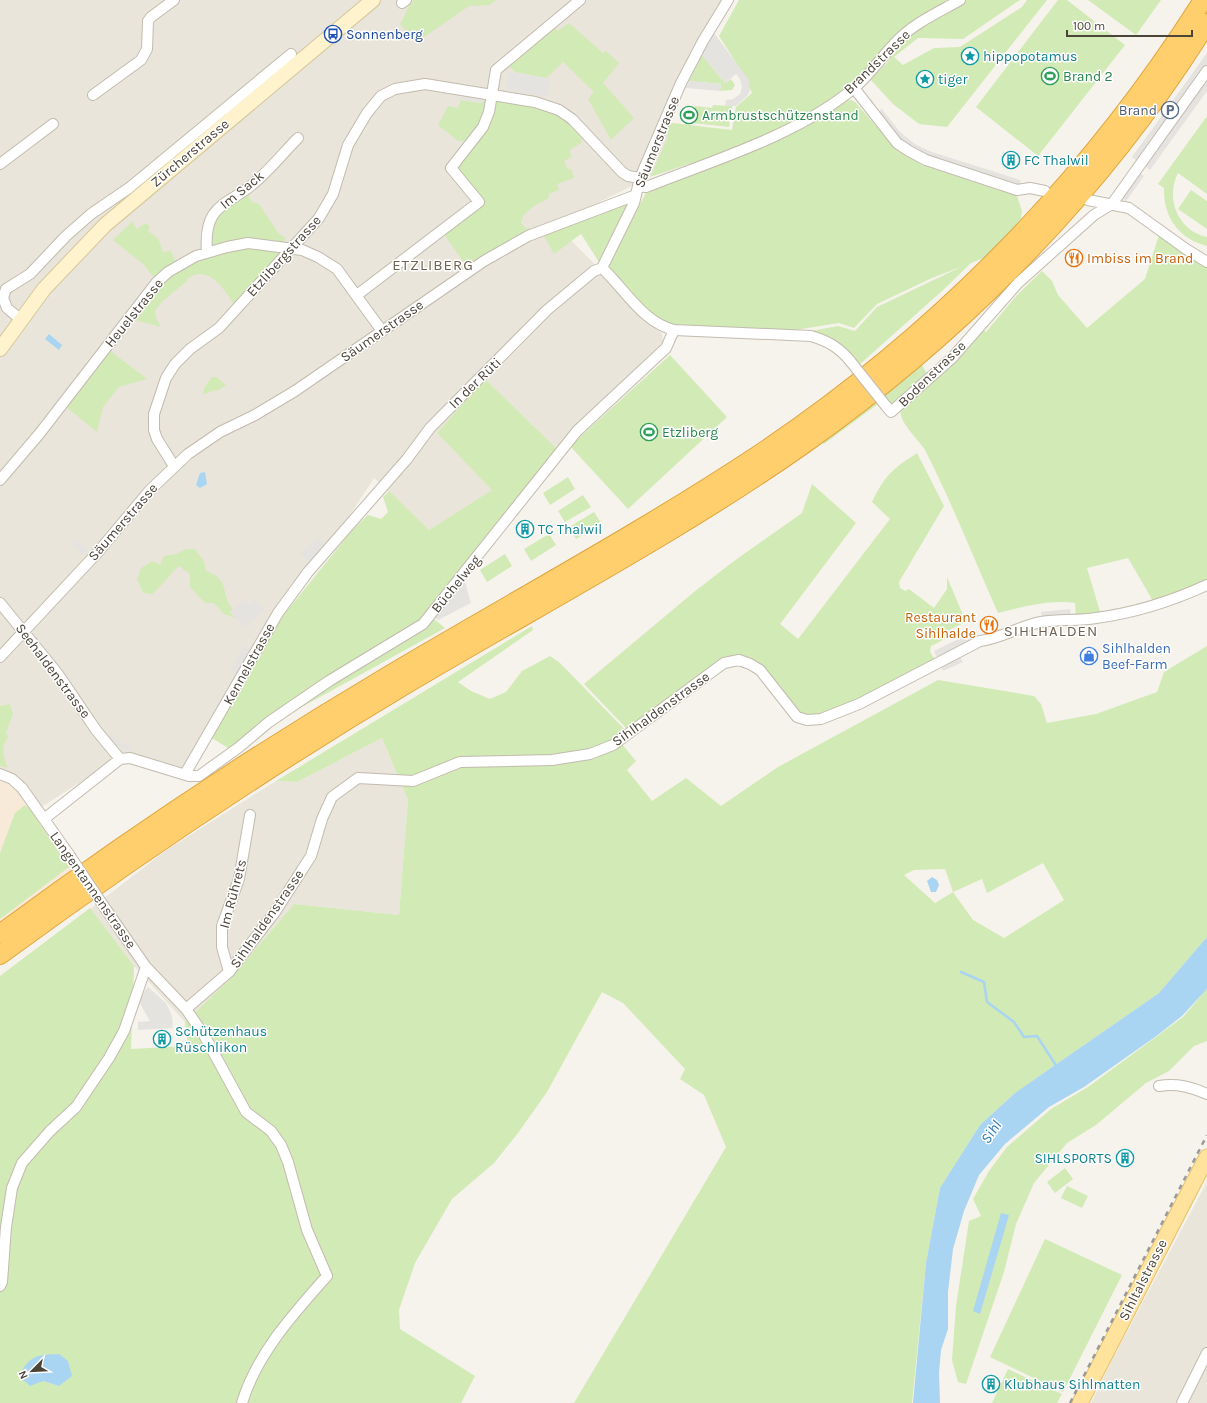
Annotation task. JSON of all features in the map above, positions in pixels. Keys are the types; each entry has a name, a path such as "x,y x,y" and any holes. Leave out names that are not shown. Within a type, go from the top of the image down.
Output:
{"highway":[{"path":"0,934 122,846 259,754 388,676 679,505 770,447 856,384 894,354 962,293 1048,205 1126,112 1174,45 1203,0"},
{"path":"1,955 141,854 261,774 418,678 689,519 783,458 843,416 940,336 1000,280 1045,234 1087,187 1137,125 1180,65 1207,23"}],"main road":[{"name":"Zürcherstrasse","path":"0,349 20,319 65,266 111,219 373,0"},
{"name":"Sihltalstrasse","path":"1080,1403 1207,1157"}],"street":[{"path":"357,295 479,202 451,168 483,127 489,112 496,70 580,0"},
{"name":"Säumerstrasse","path":"0,657 98,552 150,490 174,466 205,442 273,405 484,261 528,236 638,186 681,83 703,41 728,0"},
{"name":"Brandstrasse","path":"638,186 646,186 772,137 809,118 854,88 897,40 911,29 960,0"},
{"path":"93,94 141,60 147,49 148,21 170,1"},
{"name":"Zürcherstrasse","path":"20,319 4,303 2,298 6,289 30,274 66,236 91,214 129,188 290,54"},
{"name":"Bodenstrasse","path":"602,268 652,320 674,330 811,336 826,341 836,347 851,362 891,412 952,358 1018,284 1094,215 1112,204 1207,71"},
{"name":"Etzlibergstrasse","path":"174,466 157,439 154,430 154,414 166,378 182,356 219,328 310,229 326,208 338,180 348,145 367,113 387,91 400,87 425,84 535,102 559,110 572,119 622,172 638,186"},
{"path":"854,88 897,143 920,157 1017,190 1030,188 1045,191"},
{"path":"0,164 53,124"},
{"name":"Im Sack","path":"207,252 206,240 208,227 213,215 220,207 255,183 298,138"},
{"path":"602,268 638,186"},
{"path":"1088,200 1129,208 1186,249 1207,262"},
{"name":"Heuelstrasse","path":"0,480 40,432 156,283 180,264 207,252 248,243 309,252 329,263 336,269 357,295 382,331"},
{"name":"In der Rüti","path":"320,558 407,459 430,428 466,390 515,344 547,310 594,271 602,268"},
{"name":"Büchelweg","path":"185,774 194,777 199,776 238,748 269,722 329,681 423,624 577,431 666,348 674,330"},
{"name":"Kennelstrasse","path":"185,774 278,612 320,558"},
{"name":"Sihlhaldenstrasse","path":"186,1009 229,972 275,912 311,856 322,820 332,797 358,778 413,781 460,762 552,760 590,754 613,745 724,663 739,660 760,670 797,717 807,720 821,719 859,704 980,642 992,640 1042,622 1094,618 1126,613 1181,597 1207,585"},
{"name":"Seehaldenstrasse","path":"0,603 54,668 96,730 120,759"},
{"path":"44,819 120,759 130,758 185,774"},
{"name":"Langentannenstrasse","path":"0,774 12,779 22,788 146,967 186,1009 204,1036 246,1112 271,1131 282,1145 307,1230 327,1276 277,1335 246,1389 242,1403"},
{"name":"Im Rührets","path":"229,972 222,947 222,926 239,879 250,815"},
{"path":"0,1286 2,1282 12,1188 22,1163 50,1132 76,1107 124,1031 146,967"},
{"path":"1159,1086 1170,1084 1182,1085 1207,1094"},
{"path":"1182,1403 1207,1353"}],"shaded area":[{"path":"0,0 726,0 668,125 667,139 650,177 555,224 662,333 663,345 558,450 485,379 437,433 493,490 429,530 374,478 346,521 275,610 258,636 189,763 181,769 115,760 32,813 10,783 0,776"},
{"path":"714,33 749,80 750,91 747,96 736,106 725,106 726,100 733,99 740,94 742,87 740,79 736,74 725,83 702,55"},
{"name":"Brand","path":"1207,53 1207,64 1137,161 1132,157"},
{"path":"509,72 550,79 547,97 506,90"},
{"name":"Brand","path":"1207,79 1207,91 1150,170 1144,165"},
{"path":"689,81 721,84 720,91 686,88"},
{"path":"462,92 484,96 482,103 461,100"},
{"path":"881,108 900,132 915,144 929,151 1020,180 1021,187 927,157 902,143 879,116"},
{"path":"1139,173 1144,176 1126,201 1121,197"},
{"path":"318,537 326,546 308,562 300,553"},
{"path":"77,540 89,551 84,556 73,545"},
{"path":"463,575 471,603 438,620 431,615"},
{"path":"243,599 249,605 255,599 265,610 245,628 230,612"},
{"path":"1070,609 1071,615 1042,618 1041,612"},
{"path":"975,631 980,641 958,653 963,662 943,671 934,651"},
{"path":"244,646 252,650 237,674 230,670"},
{"path":"111,734 117,740 132,747 130,752 113,745 107,738"},
{"path":"382,738 408,800 399,915 294,904 228,981 185,1022 134,966 90,909 168,849 276,781 297,782"},
{"path":"0,779 14,789 26,803 71,870 0,924"},
{"path":"148,987 166,1003 172,1016 173,1028 138,1030 138,1022 150,1021 138,1000"},
{"path":"1207,1182 1207,1403 1091,1403 1112,1360"}],"green space":[{"path":"413,0 496,0 490,5 469,6 417,42 400,24"},
{"path":"739,0 1020,0 963,39 918,38 894,57 903,65 934,48 960,47 1022,7 1027,0 1047,0 947,127 919,124 893,104 870,79 892,58 818,114 734,149 650,177 667,139 668,125 673,123 732,130 736,107 752,93 744,75 719,36"},
{"name":"Brand 2","path":"1058,0 1067,0 1125,45 1038,156 976,107"},
{"path":"1088,0 1161,0 1136,35"},
{"path":"569,23 603,53 606,51 619,63 603,83 634,118 611,140 588,99 594,92 563,62 547,78 515,72 507,64 553,26 558,31"},
{"path":"702,55 725,83 731,79 735,85 732,90 720,91 721,84 689,81"},
{"path":"484,96 488,100 484,118 468,141 458,141 438,125 448,106 458,108 461,100 482,103"},
{"path":"501,98 556,111 582,133 582,142 570,150 571,157 564,161 568,170 571,169 574,178 557,184 559,190 548,194 549,198 531,208 524,215 521,224 526,228 530,228 531,230 509,241 467,267 443,233 484,202 454,168 497,100"},
{"path":"851,100 855,102 896,149 922,165 1017,196 1022,211 1021,219 984,258 971,263 859,365 805,332 838,326 855,331 877,307 963,266 932,278 877,304 854,328 839,323 795,330 677,327 660,323 611,273 609,262 647,191 845,101"},
{"path":"713,105 732,106 729,127 693,123 695,106 712,108"},
{"path":"1207,116 1207,194 1178,173 1174,183 1173,193 1174,203 1182,221 1188,228 1197,234 1207,237 1207,246 1188,238 1175,225 1166,208 1164,188 1158,184"},
{"path":"1191,190 1207,201 1207,229 1178,209"},
{"path":"247,193 252,202 259,204 279,234 285,237 284,243 230,241 211,245 212,226 219,213"},
{"path":"627,201 630,204 599,262 581,234 554,254 542,232"},
{"path":"133,221 136,229 146,223 150,227 148,231 158,238 163,252 171,251 176,263 155,279 144,265 113,240"},
{"path":"1159,235 1207,267 1207,581 1153,601 1128,558 1087,568 1101,615 1076,616 1075,603 1065,602 1036,604 998,613 935,470 925,450 905,425 902,419 901,409 981,329 986,332 1017,295 1042,271 1052,281 1058,295 1087,328 1145,279"},
{"path":"244,248 276,250 280,256 235,306 216,281 203,274 188,278 187,281 164,300 155,310 156,318 161,327 131,319 147,299 164,282 182,268 210,254"},
{"path":"108,349 147,379 119,387 103,407 97,432 65,406"},
{"name":"Etzliberg","path":"670,355 727,417 628,509 570,446"},
{"path":"921,363 928,376 892,406 884,396"},
{"path":"212,377 216,377 226,385 217,391 214,390 203,395 204,388"},
{"path":"485,379 558,450 428,614 445,628 228,748 212,738 282,617 354,528 368,515 381,519 388,512 383,497 389,491 429,530 492,490 437,433"},
{"path":"876,402 878,404 824,444 822,442"},
{"path":"917,453 944,506 899,582 900,588 905,591 909,589 934,608 947,589 947,577 966,622 947,631 949,637 931,646 930,652 936,661 829,714 807,717 798,713 763,669 734,659 627,729 584,684 694,592 734,561 802,513 812,484 856,523 780,624 798,639 890,519 872,502 888,475"},
{"path":"568,477 575,489 550,505 543,493"},
{"path":"583,495 591,507 565,522 558,511"},
{"path":"594,512 601,523 576,539 569,527"},
{"path":"549,534 556,545 531,561 524,549"},
{"path":"186,549 195,549 204,561 206,571 214,575 222,583 229,603 233,609 230,612 236,618 224,614 214,603 205,603 190,587 190,574 179,566 152,594 143,593 137,579 141,568 153,561 160,565 164,556 176,554"},
{"path":"505,554 512,566 487,582 480,570"},
{"path":"532,626 533,630 458,682 471,691 490,699 506,692 522,671 550,656 560,663 630,735 621,743 636,761 627,770 652,801 686,778 721,806 778,767 938,680 1034,696 1041,704 1047,723 1096,714 1157,692 1164,672 1207,646 1207,937 1159,993 1015,1093 980,1125 940,1188 926,1263 912,1403 574,1403 726,1147 704,1095 680,1079 685,1069 623,1003 602,992 547,1092 518,1133 494,1163 452,1199 415,1263 399,1310 400,1329 475,1376 461,1403 0,1403 0,976 90,908 134,966 131,1049 188,1046 185,1022 228,981 294,904 399,915 408,800 382,738 297,782 276,781","holes":["1043,863 1064,900 1004,938 973,920 953,892 982,879 987,893","945,869 953,892 935,903 904,875 914,870","68,1361 71,1376 59,1386 43,1381"]},
{"path":"10,704 13,714 6,733 8,737 4,744 4,756 8,768 0,766 0,706"},
{"path":"25,805 29,808 69,867 0,919 0,853 15,813"},
{"path":"1207,989 1207,1041 1194,1046 1169,1071 1146,1083 1096,1125 1067,1143 1034,1183 1016,1224 1004,1272 966,1384 958,1382 952,1360 956,1306 969,1221 981,1216 973,1199 989,1171 1007,1147 1051,1109 1088,1087 1183,1017"},
{"path":"1065,1168 1073,1179 1055,1193 1047,1182"},
{"path":"1067,1186 1088,1196 1082,1208 1061,1198"},
{"path":"1045,1239 1122,1275 1063,1392 990,1357"},
{"path":"1008,1369 1062,1394 1057,1403 992,1403"}],"water":[{"path":"49,334 62,345 59,350 45,339"},
{"path":"205,472 207,484 200,488 196,485 200,473"},
{"path":"932,877 937,880 939,885 936,892 931,892 927,881"},
{"name":"Sihl","path":"1207,937 1207,989 1182,1016 1084,1087 1049,1107 1005,1144 979,1175 964,1211 953,1249 948,1292 948,1329 941,1350 939,1373 940,1403 913,1403 926,1263 940,1188 980,1125 1015,1093 1159,993"},
{"path":"1001,1213 1009,1215 980,1314 973,1311"},
{"path":"59,1354 68,1361 72,1376 59,1386 43,1381 30,1386 19,1376 31,1360 40,1356"}],"waterway":[{"path":"961,972 984,982 987,1002 1014,1022 1024,1037 1037,1036 1057,1067"}],"railway":[{"path":"1070,1403 1207,1135"}],"place":[{"name":"Sonnenberg","path":"333,34"},
{"name":"hippopotamus","path":"970,56"},
{"name":"Brand 2","path":"1050,76"},
{"name":"tiger","path":"925,79"},
{"name":"Brand","path":"1170,110"},
{"name":"Armbrustschützenstand","path":"689,115"},
{"name":"FC Thalwil","path":"1011,160"},
{"name":"Imbiss im Brand","path":"1074,258"},
{"name":"Etzliberg","path":"649,432"},
{"name":"TC Thalwil","path":"525,529"},
{"name":"Restaurant Sihlhalde","path":"989,625"},
{"name":"Sihlhalden Beef-Farm","path":"1089,656"},
{"name":"Schützenhaus Rüschlikon","path":"162,1039"},
{"name":"SIHLSPORTS","path":"1125,1158"},
{"name":"Klubhaus Sihlmatten","path":"991,1384"}],"district":[{"name":"ETZLIBERG","path":"433,265"},
{"name":"SIHLHALDEN","path":"1051,631"}]}
